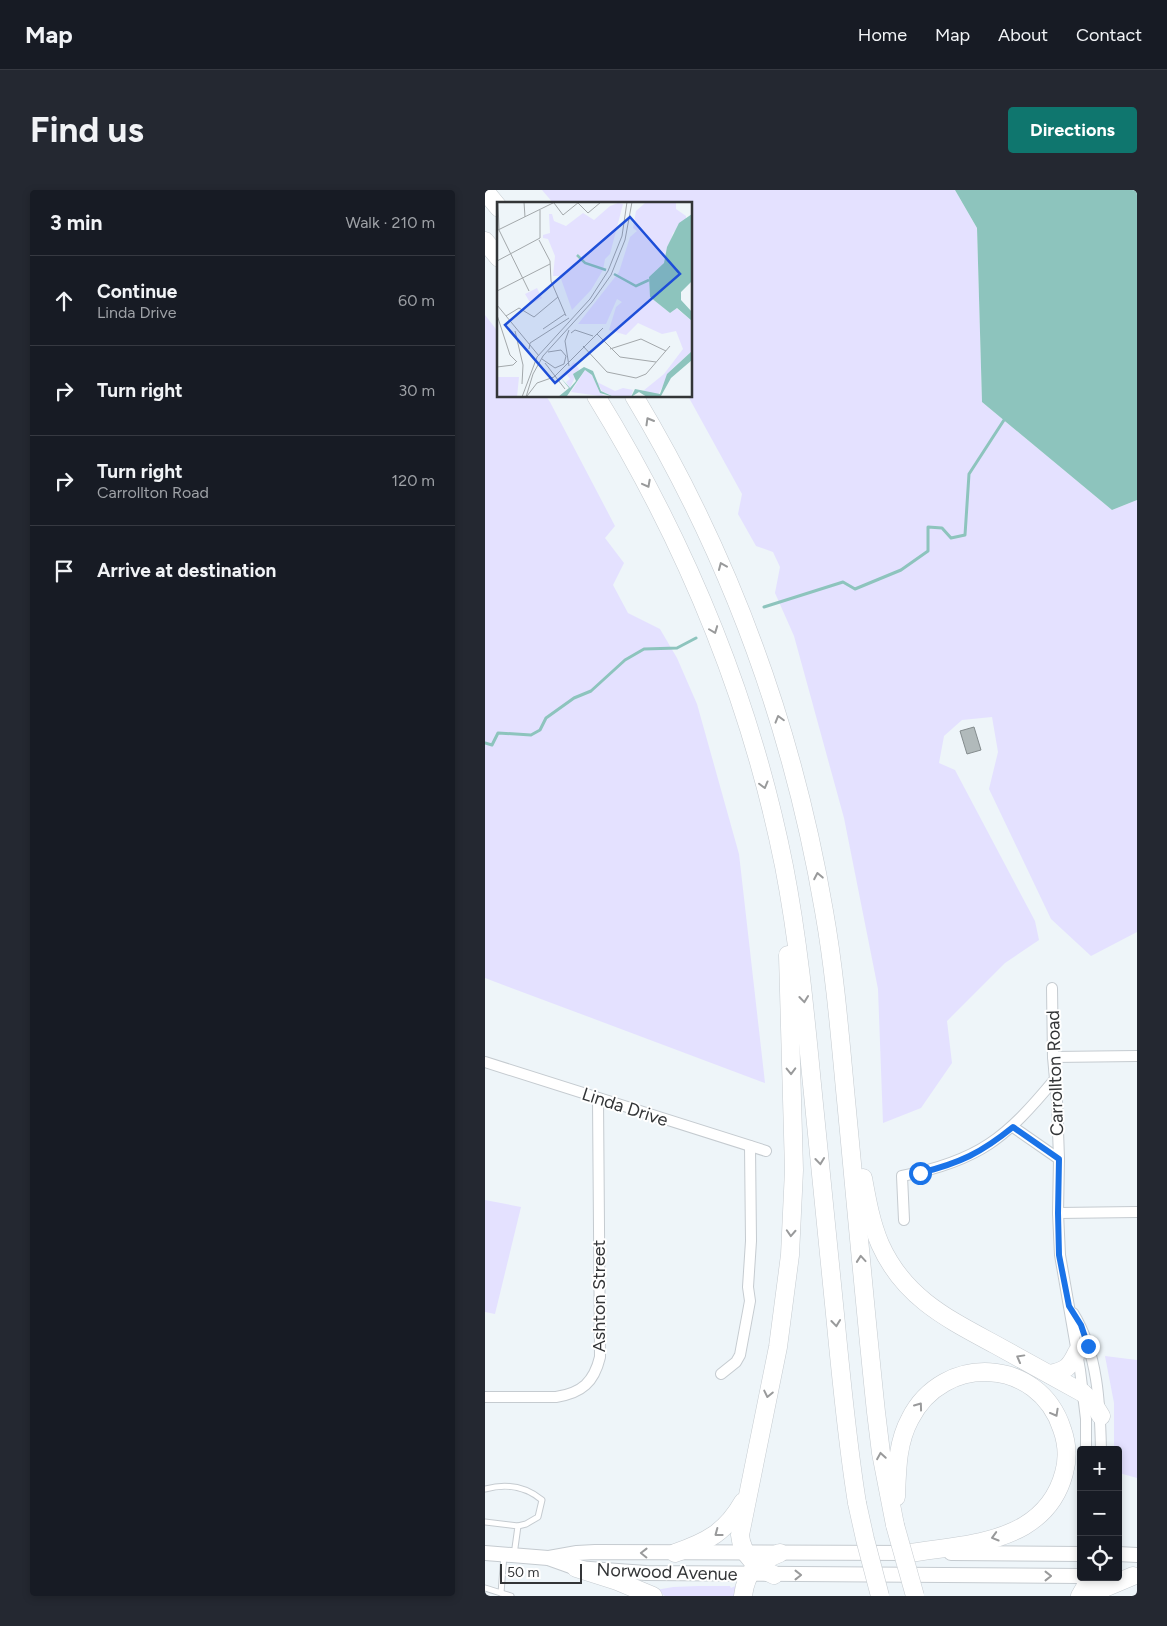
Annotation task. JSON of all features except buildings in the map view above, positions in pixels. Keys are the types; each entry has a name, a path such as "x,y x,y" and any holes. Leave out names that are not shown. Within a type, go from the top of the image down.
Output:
{"highway":[{"path":"485,191 497,206"},
{"path":"485,241 497,256"},
{"path":"597,398 629,451 663,517 716,634 743,710 757,758 783,864 803,988 846,1427 857,1503 880,1596"},
{"path":"635,398 669,457 722,565 755,647 778,716 809,833 825,912 834,982 881,1453 893,1503 895,1526 915,1596"},
{"path":"775,1575 750,1564 741,1545 740,1535 778,1347 790,1255 794,1170 789,973 783,864"},
{"path":"845,1086 870,1213 880,1244 896,1272 919,1298 933,1310 1083,1393 1093,1403 1101,1416"},
{"path":"1049,1374 1061,1372 1068,1367 1077,1352"},
{"path":"893,1503 903,1434 918,1406 928,1394 942,1384 955,1377 971,1373 1003,1374 1021,1380 1035,1389 1055,1411 1065,1437 1066,1467 1056,1496 1046,1509 1024,1526 1000,1536 979,1542 911,1553"},
{"path":"675,1553 697,1546 720,1531 736,1515 747,1495"},
{"path":"750,1564 780,1553"},
{"path":"743,1596 744,1584 750,1564"},
{"path":"576,1568 617,1581 653,1596"},
{"path":"1093,1596 1102,1589 1129,1575"},
{"path":"1081,1596 1089,1581"}],"main road":[{"name":"Norwood Avenue","path":"548,1558 595,1552 675,1553 750,1564"},
{"path":"485,1553 548,1558"},
{"path":"780,1553 1077,1554"},
{"path":"1122,1554 1137,1555"},
{"name":"Norwood Avenue","path":"548,1558 576,1568 646,1573 750,1564"},
{"path":"775,1575 1077,1576"}],"street":[{"name":"Carrollton Road","path":"1052,988 1053,1057 1059,1159 1059,1255 1083,1393 1087,1446"},
{"path":"1053,1057 1137,1056"},
{"name":"Linda Drive","path":"485,1062 766,1151"},
{"path":"904,1220 902,1176 941,1168 961,1161 979,1151 1013,1127 1055,1079"},
{"name":"Ashton Street","path":"485,1397 556,1397 568,1395 585,1386 593,1377 597,1367 600,1357 598,1099"},
{"path":"1013,1127 1059,1159"},
{"path":"721,1374 730,1369 740,1355 750,1301 748,1287 751,1241 750,1146"},
{"path":"1058,1213 1137,1212"},
{"name":"Carrollton Road","path":"1069,1306 1081,1325 1088,1346 1101,1416 1101,1446"}],"lane":[{"path":"485,1489 493,1487 521,1487 533,1492 542,1500 538,1517 526,1524 518,1526 485,1522"},
{"path":"485,1596 486,1588 506,1595 509,1555 518,1526"}],"shaded area":[{"path":"542,190 955,190 977,228 982,402 1112,510 1137,500 1137,932 1091,956 1051,919 989,789 998,752 992,717 962,720 944,736 939,763 955,770 1035,921 1039,940 1005,963 947,1021 952,1063 921,1108 883,1123 878,989 844,818 794,636 775,593 780,567 773,552 756,546 738,514 742,494 689,398 693,398 693,202 552,202"},
{"path":"955,190 1137,190 1137,500 1112,510 982,402 977,228"},
{"path":"485,315 497,330 497,398 547,398 550,402 615,526 605,538 624,563 613,585 628,613 660,629 677,658 697,704 739,854 765,1083 485,978"},
{"path":"485,1200 521,1207 495,1314 485,1312"},
{"path":"1105,1356 1137,1360 1137,1478 1122,1474 1122,1446 1114,1446 1114,1403"},
{"path":"730,1586 731,1588 735,1586 735,1596 665,1596 656,1590 673,1587"}],"waterway":[{"path":"764,607 843,582 855,589 901,570 928,551 928,527 942,528 951,538 965,535 969,474 1004,420"},
{"path":"485,743 492,745 498,733 531,735 540,730 546,718 574,698 591,691 625,660 644,649 677,648 696,638"}],"route":[{"path":"920,1173 961,1161 996,1140 1013,1127 1059,1159 1059,1255 1069,1306 1081,1325 1088,1346"}]}
